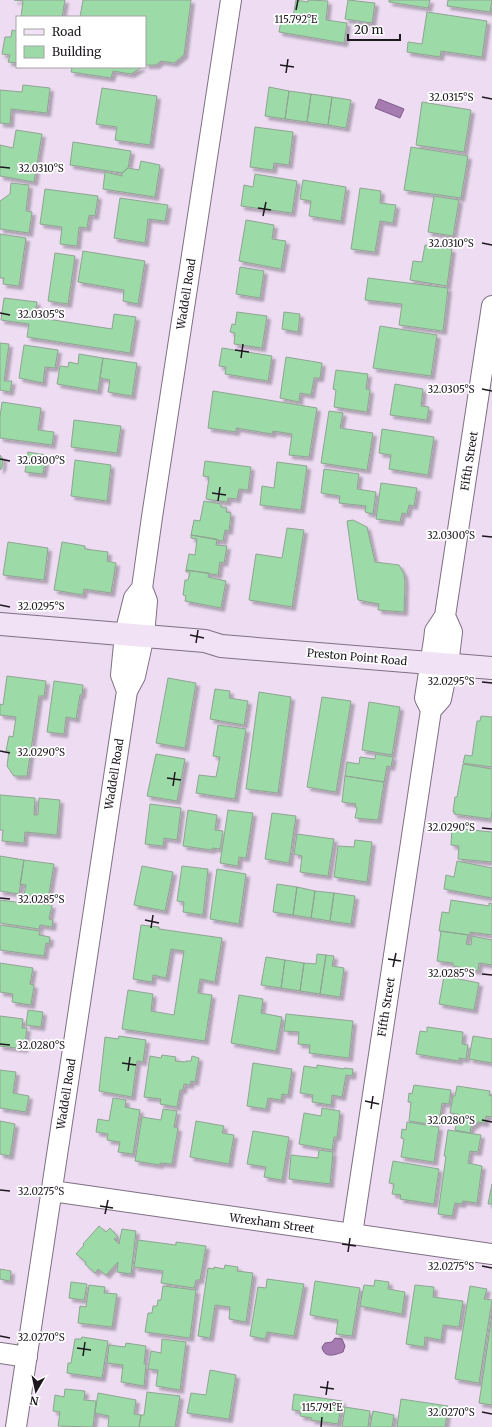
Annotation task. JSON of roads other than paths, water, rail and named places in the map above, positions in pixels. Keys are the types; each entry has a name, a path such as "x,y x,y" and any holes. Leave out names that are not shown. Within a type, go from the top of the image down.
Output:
{"main road":[{"name":"Preston Point Road","path":"0,624 204,649 222,646 492,668"},
{"name":"Preston Point Road","path":"0,635 133,640"}],"street":[{"name":"Waddell Road","path":"16,1427 127,690 135,676 133,640 134,598 142,588 231,0"},
{"name":"Fifth Street","path":"352,1234 431,710 441,699 439,664 452,632 446,616 492,306"},
{"name":"Wrexham Street","path":"52,1191 492,1254"},
{"path":"0,1353 27,1357"}]}
